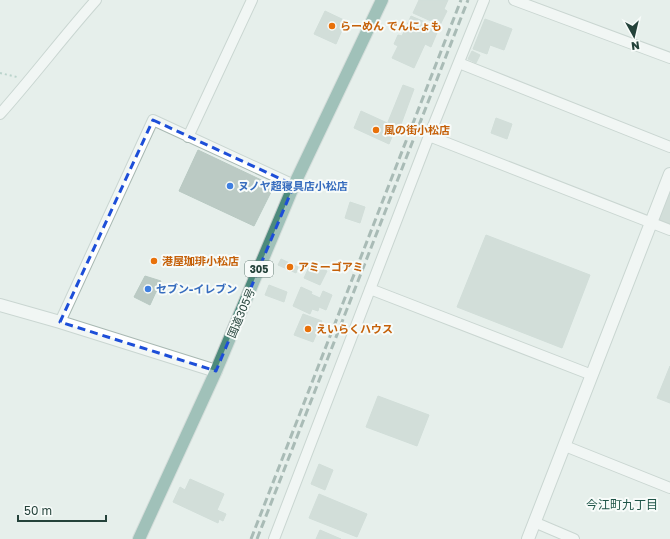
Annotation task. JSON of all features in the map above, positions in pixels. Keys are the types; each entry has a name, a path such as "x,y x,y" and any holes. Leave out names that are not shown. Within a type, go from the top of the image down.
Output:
{"highway":[{"name":"国道305号","path":"140,539 216,371 294,185 382,0"}],"street":[{"path":"0,114 96,0"},
{"path":"188,137 252,0"},
{"path":"274,539 429,136 484,0"},
{"path":"514,0 670,58"},
{"path":"458,63 670,148"},
{"path":"60,322 153,120 294,185"},
{"path":"429,136 670,230"},
{"path":"528,539 670,174"},
{"path":"370,289 592,375"},
{"path":"0,305 60,322 216,371"},
{"path":"565,446 670,488"},
{"path":"534,522 574,539"}],"path":[{"path":"0,73 30,80"}],"highlighted area":[{"path":"153,120 294,185 216,371 60,322"}],"building":[{"path":"419,0 448,0 444,9 447,11 440,25 413,13"},
{"path":"325,11 346,21 336,44 314,34"},
{"path":"411,16 439,28 431,47 425,44 414,68 392,58 398,46 394,44 398,35 402,36"},
{"path":"485,19 512,29 504,50 490,45 487,54 473,49"},
{"path":"472,51 480,55 476,63 468,59"},
{"path":"403,85 414,89 400,127 388,122"},
{"path":"361,111 396,127 389,144 354,128"},
{"path":"496,118 512,124 507,139 491,133"},
{"path":"198,150 274,186 254,226 179,191"},
{"path":"670,189 670,225 658,220"},
{"path":"350,202 365,207 360,223 345,218"},
{"path":"486,235 590,275 562,348 457,307"},
{"path":"281,259 298,267 296,273 278,265"},
{"path":"311,263 327,271 320,285 304,278"},
{"path":"145,276 161,281 150,305 134,297"},
{"path":"269,285 287,292 284,302 265,295"},
{"path":"301,287 320,298 323,291 332,295 326,310 319,307 318,311 312,309 310,314 293,306"},
{"path":"303,314 322,321 313,342 294,335"},
{"path":"670,366 670,403 657,398"},
{"path":"378,396 429,415 417,446 366,427"},
{"path":"319,464 333,470 325,490 311,484"},
{"path":"190,479 224,494 217,510 226,514 223,521 219,519 218,523 173,502 180,487 185,490"},
{"path":"319,494 367,514 357,537 309,518"},
{"path":"320,530 341,539 316,539"}],"railway":[{"path":"251,539 461,0"},
{"path":"257,539 468,0"}],"place":[{"name":"らーめん でんにょも","path":"332,26"},
{"name":"風の街小松店","path":"376,130"},
{"name":"ヌノヤ超寝具店小松店","path":"230,186"},
{"name":"港屋珈琲小松店","path":"154,261"},
{"name":"アミーゴアミ","path":"290,267"},
{"name":"セブン-イレブン","path":"148,289"},
{"name":"えいらくハウス","path":"308,329"}],"district":[{"name":"今江町九丁目","path":"622,505"}]}
